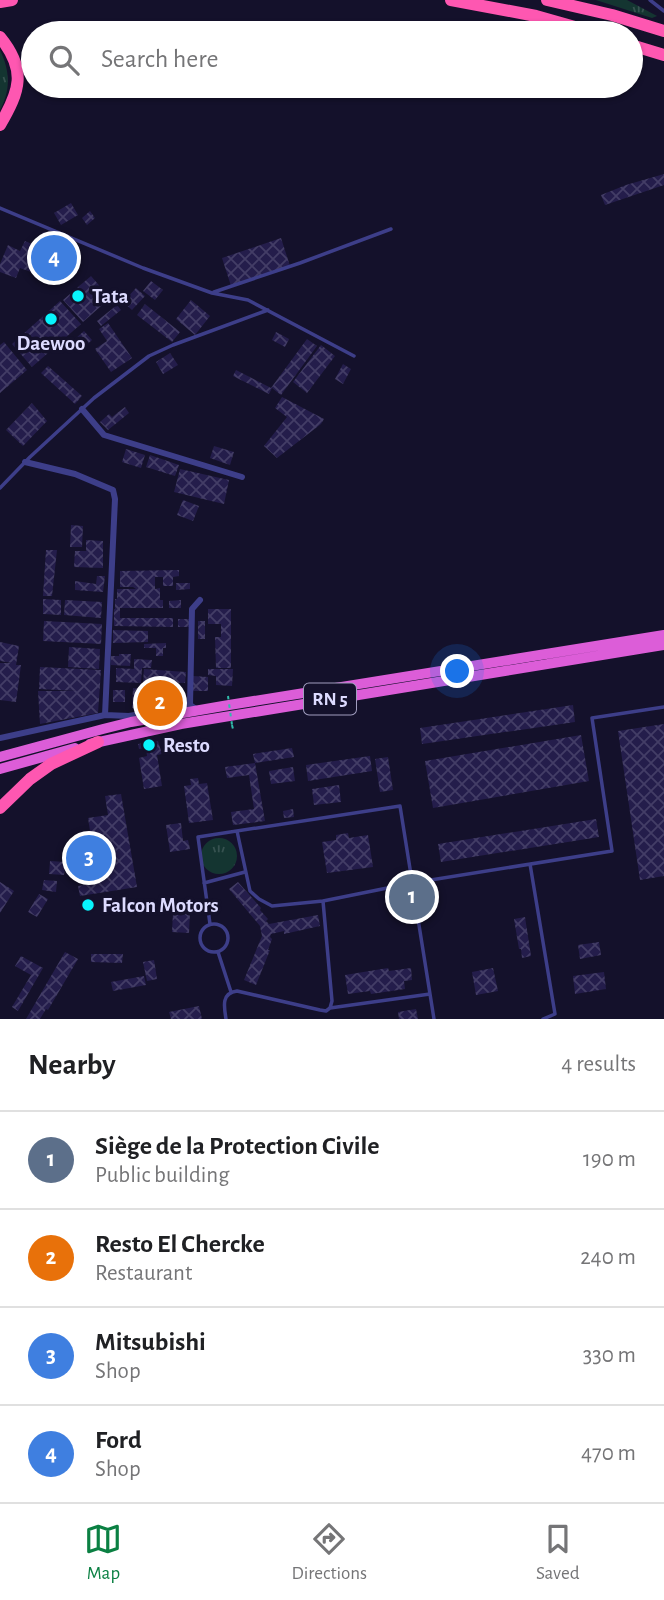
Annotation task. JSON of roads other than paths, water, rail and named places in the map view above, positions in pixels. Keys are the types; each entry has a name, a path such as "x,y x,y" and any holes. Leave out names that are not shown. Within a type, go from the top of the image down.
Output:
{"highway":[{"path":"0,2 12,0"},
{"path":"451,0 555,21"},
{"path":"547,0 632,21"},
{"path":"643,25 664,31"},
{"path":"0,37 11,51 17,68 18,83 12,104 0,125"},
{"path":"643,49 664,55"},
{"name":"RN 5","path":"0,757 194,708 664,635"},
{"name":"RN 5","path":"0,769 145,731 664,645"},
{"path":"0,808 30,779 51,764 98,742"}],"street":[{"path":"82,409 104,435 242,477"},
{"path":"25,462 75,474 113,490 115,499 104,715"},
{"path":"0,738 104,715 129,716 194,708 192,609 200,600"}],"lane":[{"path":"650,0 664,11"},
{"path":"0,208 143,268 212,293 248,300 354,356"},
{"path":"212,293 391,229"},
{"path":"0,488 82,409 149,356 268,310"},
{"path":"237,831 250,891 259,900 272,906 323,901 412,883 612,851 592,718 664,707"},
{"path":"210,924 198,837 400,806 434,1019"},
{"path":"530,864 555,1014 543,1019"},
{"path":"204,883 245,872"},
{"path":"323,901 332,1001 330,1008"},
{"path":"210,924 218,924 227,932 227,944 218,952 206,950 201,944 201,932 210,924"},
{"path":"218,952 231,992"},
{"path":"226,1019 223,1004 231,992 244,992 326,1011 330,1008 430,994"}],"place":[{"name":"Ford","path":"54,258"},
{"name":"Tata","path":"78,296"},
{"name":"Daewoo","path":"51,319"},
{"name":"Resto El Chercke","path":"160,703"},
{"name":"Resto","path":"149,745"},
{"name":"Mitsubishi","path":"89,858"},
{"name":"Siège de la Protection Civile","path":"412,897"},
{"name":"Falcon Motors","path":"88,905"}]}
